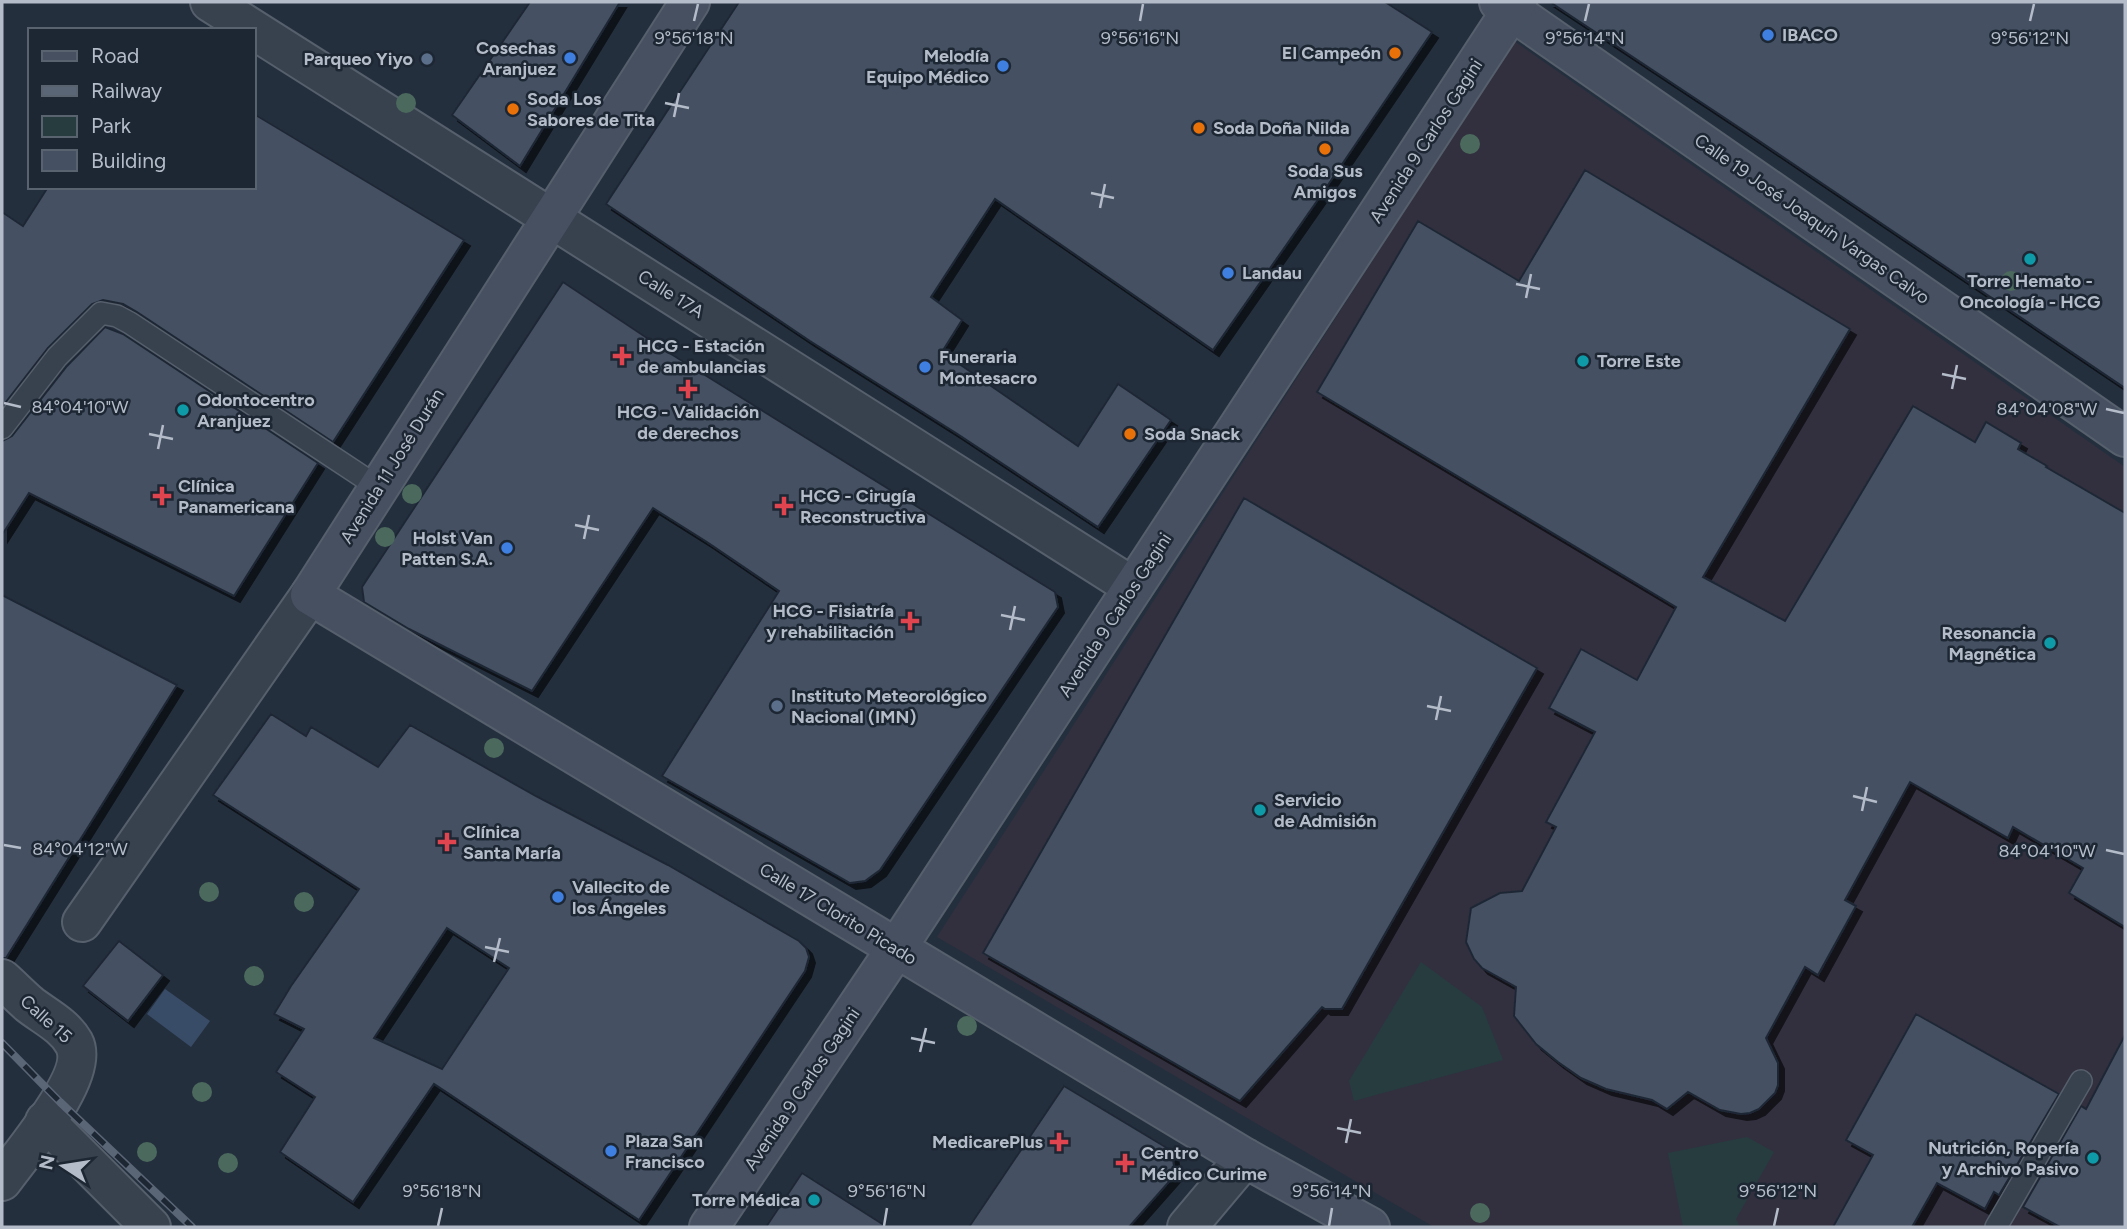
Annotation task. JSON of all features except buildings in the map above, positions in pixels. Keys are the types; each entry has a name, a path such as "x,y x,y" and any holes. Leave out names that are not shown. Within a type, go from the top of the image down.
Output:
{"street":[{"name":"Calle 17A","path":"210,2 251,28"},
{"name":"Avenida 11 José Durán","path":"82,922 310,595 690,2"},
{"name":"Calle 19 José Joaquín Vargas Calvo","path":"1509,5 2125,436"},
{"name":"Avenida 9 Carlos Gagini","path":"709,1227 896,949 1133,587 1509,5"},
{"name":"Calle 17A","path":"256,31 1133,587"},
{"name":"Calle 17 Clorito Picado","path":"310,595 1245,1158 1370,1227"},
{"name":"Calle 15","path":"2,979 66,1031 75,1045 76,1065 60,1102 45,1121"},
{"path":"2,1181 45,1121 151,1227"},
{"path":"1187,1227 1245,1158"}],"lane":[{"path":"2,428 57,357 101,313 117,316 131,323 378,488"},
{"path":"1996,1227 2081,1081"}],"shaded area":[{"path":"1514,41 2125,467 2125,1227 1434,1227 937,937"}],"green space":[{"path":"1421,962 1482,1007 1503,1060 1354,1101 1349,1081"},
{"path":"1747,1137 1774,1152 1736,1219 1740,1227 1683,1227 1668,1153"}],"water":[{"path":"165,989 210,1021 191,1047 147,1014"}],"railway":[{"path":"2,1043 192,1227"}],"place":[{"name":"IBACO","path":"1768,35"},
{"name":"El Campeón","path":"1395,53"},
{"name":"Cosechas Aranjuez","path":"570,58"},
{"name":"Parqueo Yiyo","path":"427,59"},
{"name":"Melodía Equipo Médico","path":"1003,66"},
{"name":"Soda Los Sabores de Tita","path":"513,109"},
{"name":"Soda Doña Nilda","path":"1199,128"},
{"name":"Soda Sus Amigos","path":"1325,149"},
{"name":"Torre Hemato - Oncología - HCG","path":"2030,259"},
{"name":"Landau","path":"1228,273"},
{"name":"HCG - Estación de ambulancias","path":"622,356"},
{"name":"Torre Este","path":"1583,361"},
{"name":"Funeraria Montesacro","path":"925,367"},
{"name":"HCG - Validación de derechos","path":"688,389"},
{"name":"Odontocentro Aranjuez","path":"183,410"},
{"name":"Soda Snack","path":"1130,434"},
{"name":"Clínica Panamericana","path":"162,496"},
{"name":"HCG - Cirugía Reconstructiva","path":"784,506"},
{"name":"Holst Van Patten S.A.","path":"507,548"},
{"name":"HCG - Fisiatría y rehabilitación","path":"910,621"},
{"name":"Resonancia Magnética","path":"2050,643"},
{"name":"Instituto Meteorológico Nacional (IMN)","path":"777,706"},
{"name":"Servicio de Admisión","path":"1260,810"},
{"name":"Clínica Santa María","path":"447,842"},
{"name":"Vallecito de los Ángeles","path":"558,897"},
{"name":"MedicarePlus","path":"1059,1142"},
{"name":"Plaza San Francisco","path":"611,1151"},
{"name":"Nutrición, Ropería y Archivo Pasivo","path":"2093,1158"},
{"name":"Centro Médico Curime","path":"1125,1163"},
{"name":"Torre Médica","path":"814,1200"}]}
